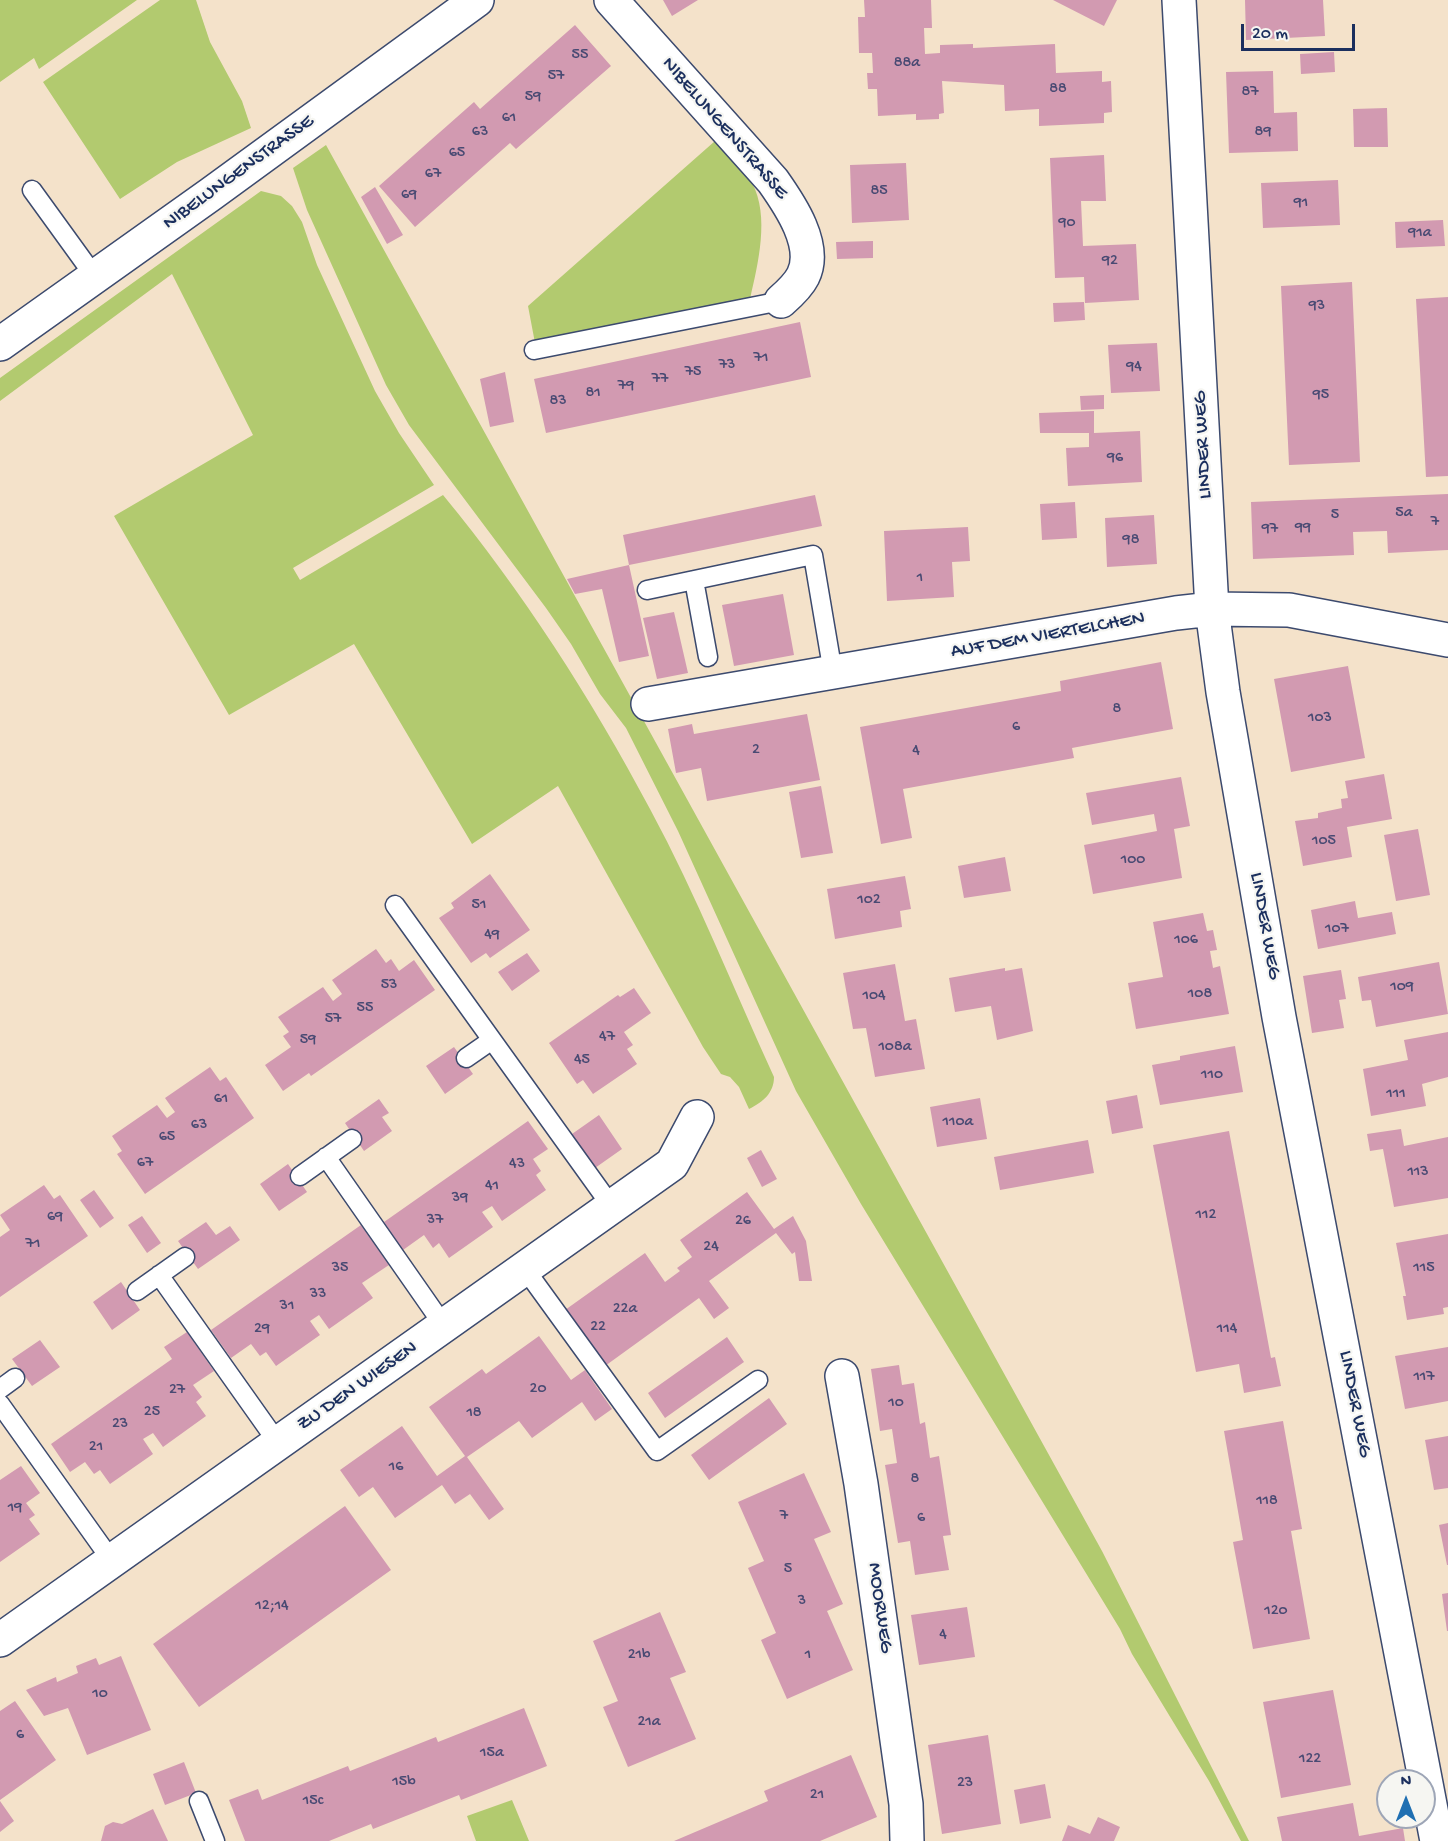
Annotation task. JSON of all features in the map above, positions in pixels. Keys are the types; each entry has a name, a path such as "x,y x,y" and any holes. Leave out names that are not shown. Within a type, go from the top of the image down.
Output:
{"street":[{"name":"NIBELUNGENSTRASSE","path":"0,344 477,0"},
{"name":"NIBELUNGENSTRASSE","path":"611,0 773,181 789,205 802,230 807,256 804,275 793,291 781,301"},
{"name":"LINDER WEG","path":"1179,0 1212,609 1223,692 1279,1017 1437,1841"},
{"name":"AUF DEM VIERTELCHEN","path":"648,704 1176,613 1212,609 1289,610 1448,640"},
{"name":"ZU DEN WIESEN","path":"0,1640 672,1164 697,1117"},
{"name":"MOORWEG","path":"842,1376 873,1565 906,1804 907,1841"}],"lane":[{"path":"32,190 95,277"},
{"name":"NIBELUNGENSTRASSE","path":"534,350 781,301"},
{"path":"647,590 813,555 833,672"},
{"path":"694,580 708,657"},
{"path":"395,905 612,1207"},
{"path":"466,1059 492,1040"},
{"path":"300,1176 352,1139"},
{"path":"326,1157 444,1326"},
{"path":"137,1291 185,1257"},
{"path":"525,1269 657,1451 758,1380"},
{"path":"159,1275 278,1443"},
{"path":"0,1389 15,1378"},
{"path":"0,1404 112,1561"},
{"path":"199,1801 215,1841"}],"green space":[{"path":"0,0 137,0 39,69 34,58 0,82"},
{"path":"160,0 196,0 210,42 242,101 251,128 177,162 120,199 43,82"},
{"path":"715,141 745,173 757,196 761,240 750,299 535,343 528,306"},
{"path":"326,145 1102,1551 1249,1841 1241,1841 1209,1781 1132,1654 1120,1629 861,1204 796,1091 678,831 626,728 600,694 571,644 546,608 409,425 386,385 307,210 293,168"},
{"path":"261,191 281,196 292,206 302,222 317,265 375,391 399,433 434,485 293,568 300,580 443,495 501,569 580,686 667,842 774,1077 774,1083 767,1096 749,1109 739,1087 730,1077 721,1074 703,1047 558,786 472,844 354,644 229,715 114,516 253,435 172,274 0,401 0,378"},
{"path":"512,1800 529,1841 476,1841 467,1816"}],"building":[{"path":"663,0 698,0 672,16"},
{"path":"864,0 931,0 932,28 924,28 925,54 940,53 940,45 973,44 973,48 1055,44 1056,73 1102,71 1102,82 1111,81 1112,112 1104,113 1104,123 1039,126 1039,109 1005,111 1004,85 942,81 944,113 939,114 939,119 916,120 916,114 878,116 877,89 868,89 867,73 873,73 872,53 859,53 858,17 865,17"},
{"path":"1053,0 1117,0 1104,26"},
{"path":"1245,0 1323,0 1325,36 1246,40"},
{"path":"575,25 611,66 516,149 510,143 415,227 379,186 474,102 480,109"},
{"path":"1334,52 1335,72 1301,74 1300,54"},
{"path":"1273,71 1274,113 1297,112 1298,151 1229,153 1226,72"},
{"path":"1387,108 1388,147 1354,147 1353,109"},
{"path":"1104,155 1106,201 1081,201 1083,246 1136,244 1139,300 1085,303 1084,277 1055,278 1050,158"},
{"path":"906,163 909,220 852,223 850,165"},
{"path":"1338,180 1340,225 1263,228 1261,183"},
{"path":"375,187 403,235 387,244 361,197"},
{"path":"1443,220 1445,246 1396,248 1395,222"},
{"path":"873,241 873,258 837,259 836,242"},
{"path":"1352,282 1360,462 1289,465 1281,286"},
{"path":"1448,297 1448,476 1426,477 1416,299"},
{"path":"1084,302 1085,320 1054,322 1053,303"},
{"path":"800,322 811,377 546,433 534,379"},
{"path":"1157,343 1160,391 1111,393 1108,345"},
{"path":"505,372 514,422 490,427 480,379"},
{"path":"1104,395 1104,409 1081,410 1080,396"},
{"path":"1094,411 1094,433 1140,431 1142,482 1068,486 1066,448 1089,447 1089,433 1040,433 1039,413"},
{"path":"1448,494 1448,550 1388,553 1387,531 1353,532 1354,555 1253,559 1251,502"},
{"path":"815,495 822,526 629,565 623,535"},
{"path":"1075,502 1077,538 1042,540 1040,504"},
{"path":"1154,515 1157,564 1107,567 1105,518"},
{"path":"968,527 970,561 952,562 954,597 887,601 884,531"},
{"path":"629,565 649,656 619,662 602,589 575,594 567,579"},
{"path":"783,594 794,655 734,666 722,605"},
{"path":"674,612 688,673 657,679 643,618"},
{"path":"1161,662 1173,729 1072,748 1074,758 903,789 912,838 881,844 860,727 1061,691 1060,681"},
{"path":"1348,666 1365,758 1291,772 1274,679"},
{"path":"807,714 820,780 707,801 701,768 676,773 668,729 692,724 694,734"},
{"path":"1384,774 1392,819 1347,827 1352,857 1303,866 1295,821 1318,818 1318,813 1342,808 1341,799 1348,798 1345,781"},
{"path":"1181,777 1190,826 1174,829 1182,878 1093,894 1084,845 1157,831 1154,814 1092,825 1086,793"},
{"path":"821,786 833,853 801,858 789,792"},
{"path":"1418,829 1430,895 1396,901 1384,835"},
{"path":"1005,857 1011,891 964,898 958,866"},
{"path":"490,874 530,930 490,958 486,953 471,963 439,918 454,908 451,903"},
{"path":"905,876 911,909 900,911 902,927 835,939 827,889"},
{"path":"1355,901 1358,918 1392,912 1396,934 1318,949 1311,910"},
{"path":"1203,913 1207,931 1213,930 1217,950 1210,951 1213,968 1220,966 1229,1014 1136,1029 1128,983 1163,977 1153,922"},
{"path":"376,949 386,963 391,959 399,971 414,960 435,990 311,1076 309,1073 283,1091 265,1065 291,1047 283,1036 289,1032 278,1017 323,987 333,1001 342,994 332,980"},
{"path":"527,953 540,971 512,991 498,972"},
{"path":"1439,962 1448,1014 1376,1027 1371,1000 1362,1001 1358,977"},
{"path":"895,964 905,1021 916,1019 925,1069 875,1077 866,1028 853,1029 843,973"},
{"path":"1005,968 1005,971 1022,968 1033,1031 997,1040 991,1006 955,1012 949,978"},
{"path":"1341,970 1346,999 1339,1000 1344,1028 1312,1033 1303,976"},
{"path":"634,988 651,1013 624,1032 633,1045 627,1049 637,1064 593,1094 583,1080 577,1084 549,1043 618,995 620,997"},
{"path":"1448,1032 1448,1077 1422,1084 1426,1106 1371,1116 1363,1069 1408,1060 1404,1040"},
{"path":"1235,1046 1243,1092 1160,1105 1152,1065 1180,1060 1180,1056"},
{"path":"454,1047 473,1074 445,1094 426,1066"},
{"path":"210,1067 220,1081 226,1077 254,1118 145,1194 117,1154 122,1151 112,1136 157,1105 167,1118 175,1112 165,1098"},
{"path":"1137,1095 1143,1128 1112,1134 1106,1101"},
{"path":"980,1098 987,1139 937,1147 930,1107"},
{"path":"379,1099 389,1113 382,1117 392,1131 364,1151 345,1123"},
{"path":"599,1115 622,1149 595,1168 572,1134"},
{"path":"528,1121 548,1149 533,1159 541,1171 536,1175 546,1190 502,1221 492,1206 482,1212 493,1227 449,1258 439,1243 433,1248 424,1235 403,1250 384,1222"},
{"path":"1401,1129 1404,1146 1448,1137 1448,1198 1394,1207 1383,1149 1370,1151 1367,1134"},
{"path":"1229,1131 1271,1358 1275,1357 1281,1386 1244,1393 1239,1364 1196,1372 1153,1145"},
{"path":"1088,1140 1094,1173 1000,1190 994,1157"},
{"path":"761,1150 777,1179 762,1187 747,1158"},
{"path":"288,1164 307,1192 279,1211 260,1184"},
{"path":"44,1185 54,1199 60,1195 88,1236 0,1297 0,1237 10,1230 0,1215"},
{"path":"94,1190 114,1218 100,1228 80,1200"},
{"path":"747,1192 774,1229 793,1216 806,1241 812,1281 799,1281 795,1252 792,1254 776,1233 709,1281 729,1308 714,1319 699,1298 605,1366 565,1310 645,1253 665,1282 680,1271 677,1268 692,1257 680,1240"},
{"path":"142,1216 161,1243 147,1253 128,1225"},
{"path":"206,1222 216,1235 230,1226 240,1240 198,1269 178,1241"},
{"path":"361,1225 389,1265 362,1283 373,1298 329,1329 319,1315 310,1321 320,1335 276,1366 266,1352 260,1356 251,1344 231,1358 211,1330"},
{"path":"1448,1234 1448,1307 1443,1308 1444,1314 1407,1320 1403,1296 1406,1296 1396,1243"},
{"path":"121,1282 140,1310 112,1330 93,1302"},
{"path":"187,1332 214,1371 193,1385 202,1397 196,1402 206,1416 163,1447 153,1433 143,1439 153,1454 110,1484 100,1470 94,1474 85,1462 70,1472 51,1444 172,1359 164,1347"},
{"path":"539,1336 571,1380 585,1370 612,1409 595,1421 582,1402 532,1438 519,1421 467,1457 504,1509 489,1520 470,1494 455,1504 442,1485 395,1518 373,1487 359,1497 340,1470 402,1426 437,1476 465,1456 429,1407 482,1369 486,1374"},
{"path":"727,1337 744,1362 665,1418 648,1393"},
{"path":"40,1340 60,1367 32,1386 12,1359"},
{"path":"1448,1347 1448,1401 1405,1409 1395,1356"},
{"path":"899,1365 902,1385 914,1383 920,1424 925,1422 930,1458 939,1456 951,1535 943,1536 949,1570 915,1575 910,1541 898,1543 885,1465 897,1463 892,1429 880,1431 871,1369"},
{"path":"769,1398 787,1424 709,1480 691,1455"},
{"path":"1283,1421 1302,1529 1291,1531 1310,1639 1253,1649 1233,1542 1243,1540 1224,1431"},
{"path":"1448,1436 1448,1488 1434,1490 1425,1440"},
{"path":"21,1466 40,1493 26,1503 35,1515 29,1519 40,1534 0,1562 0,1480"},
{"path":"804,1473 831,1532 814,1539 843,1604 827,1611 853,1670 787,1699 761,1640 776,1633 748,1568 764,1561 738,1502"},
{"path":"345,1506 391,1570 199,1707 153,1644"},
{"path":"1448,1523 1448,1565 1447,1565 1439,1525"},
{"path":"1448,1593 1448,1631 1447,1631 1442,1594"},
{"path":"967,1607 975,1657 919,1665 911,1615"},
{"path":"660,1612 686,1672 670,1678 696,1739 628,1767 603,1707 618,1701 593,1641"},
{"path":"121,1656 151,1730 87,1755 68,1708 44,1716 26,1690 56,1677 57,1682 78,1673 76,1666 96,1658 99,1665"},
{"path":"1333,1690 1351,1785 1281,1798 1263,1702"},
{"path":"15,1701 56,1760 0,1800 0,1711"},
{"path":"524,1708 547,1766 461,1800 459,1795 373,1829 371,1824 329,1841 245,1841 229,1800 258,1789 262,1800 348,1766 350,1771 436,1737 438,1742"},
{"path":"988,1735 1001,1824 942,1834 928,1745"},
{"path":"851,1755 877,1817 820,1841 674,1841 768,1801 764,1791"},
{"path":"184,1762 196,1793 165,1805 153,1774"},
{"path":"1045,1784 1051,1818 1020,1824 1014,1790"},
{"path":"0,1801 14,1821 0,1832"},
{"path":"1353,1803 1359,1836 1403,1829 1405,1841 1282,1841 1277,1817"},
{"path":"153,1809 168,1841 101,1841 105,1826 113,1822 122,1824"},
{"path":"1098,1817 1120,1827 1114,1841 1062,1841 1068,1825 1090,1834"}]}
